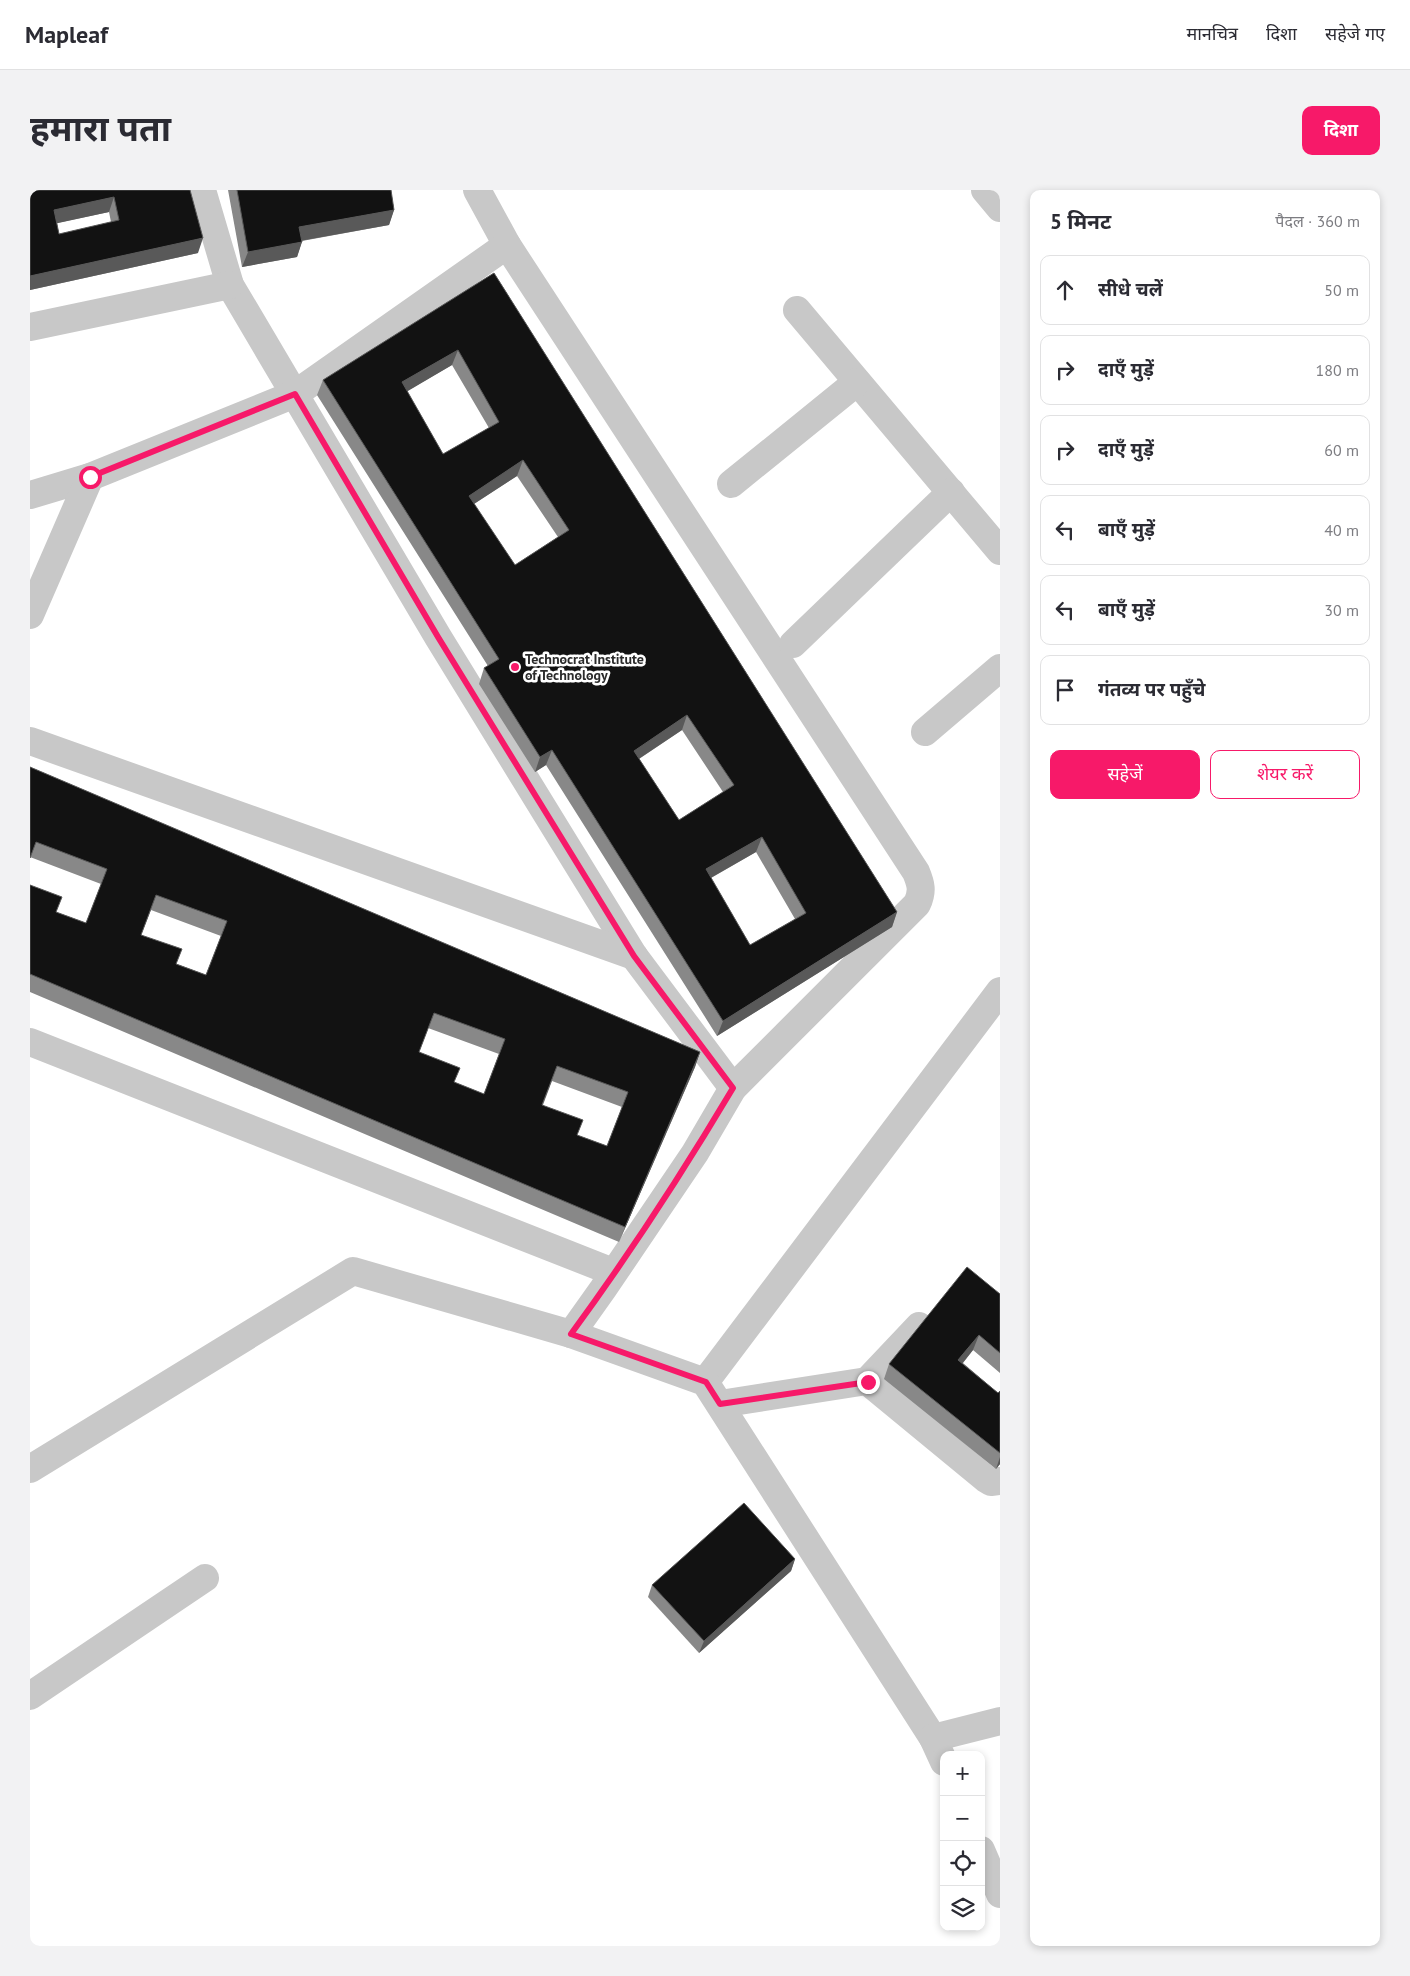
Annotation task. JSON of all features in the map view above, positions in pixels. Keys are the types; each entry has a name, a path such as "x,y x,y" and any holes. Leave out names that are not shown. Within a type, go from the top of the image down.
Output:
{"street":[{"path":"202,190 230,285 438,637 634,956 733,1088"},
{"path":"477,190 507,245 921,883 922,895 908,916 733,1088 695,1153 571,1334"},
{"path":"985,190 1000,208"},
{"path":"30,495 90,477 295,394 507,245"},
{"path":"30,327 230,285"},
{"path":"797,310 1000,551"},
{"path":"731,484 857,382"},
{"path":"30,615 90,477"},
{"path":"793,644 951,492"},
{"path":"925,732 1000,668"},
{"path":"30,741 634,956"},
{"path":"713,1393 1000,991"},
{"path":"30,1042 613,1272"},
{"path":"30,1469 353,1271 571,1334 713,1393 868,1382 986,1479 991,1482 1000,1481"},
{"path":"868,1382 919,1326"},
{"path":"713,1393 939,1750 1000,1721"},
{"path":"30,1696 60,1678 205,1578"},
{"path":"985,1859 1000,1894"}],"building":[{"path":"30,190 190,190 203,238 30,276","holes":["114,197 119,220 59,234 54,210"]},
{"path":"237,190 391,190 394,210 299,227 302,242 248,252"},
{"path":"494,273 897,912 723,1021 552,750 540,757 484,668 499,659 323,380","holes":["458,350 499,422 443,454 402,382","523,460 569,530 515,565 469,496","687,715 734,785 679,820 634,751","762,837 806,913 750,945 706,869"]},
{"path":"30,767 700,1052 625,1227 30,974 30,885 62,897 56,912 86,923 107,869 36,842 30,858","holes":["156,895 227,921 206,975 176,964 182,949 141,935","434,1013 505,1039 484,1094 454,1082 460,1068 419,1052","557,1066 628,1092 607,1146 577,1135 583,1120 542,1105"]},
{"path":"967,1267 1000,1294 1000,1353 979,1335 958,1360 998,1393 1000,1391 1000,1453 889,1364"},
{"path":"744,1503 795,1559 704,1641 652,1585"}],"place":[{"name":"Technocrat Institute of Technology","path":"515,667"}],"route":[{"path":"90,477 295,394 438,637 634,956 733,1088 695,1153 571,1334 706,1382 720,1404 868,1382"}]}
